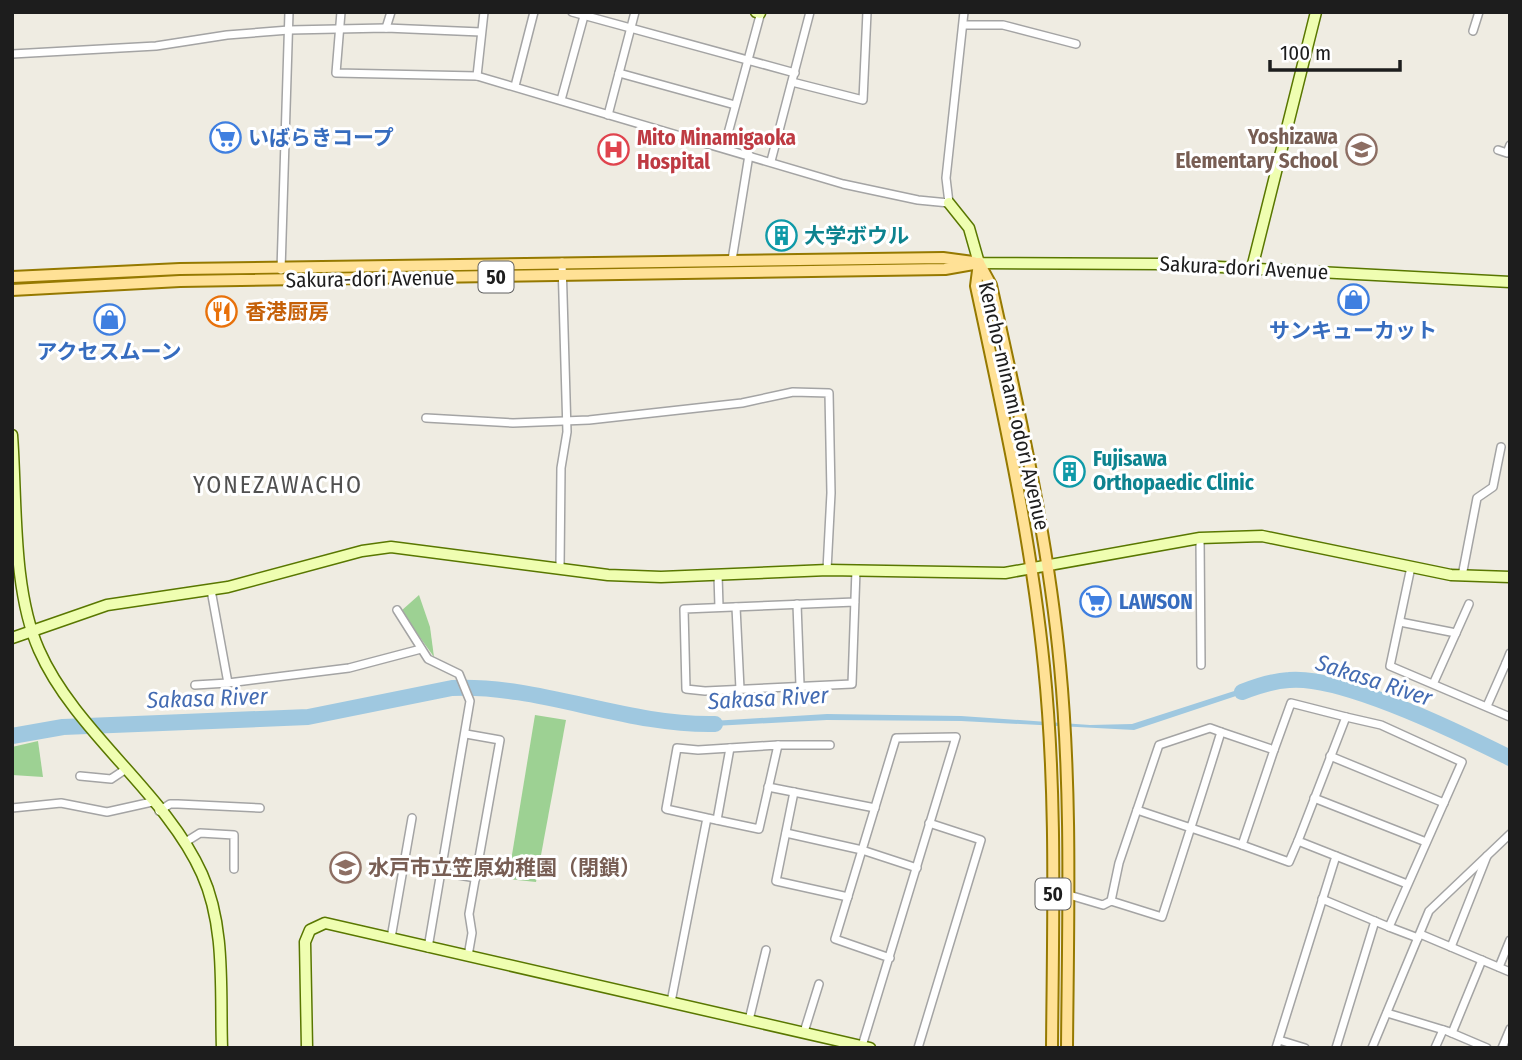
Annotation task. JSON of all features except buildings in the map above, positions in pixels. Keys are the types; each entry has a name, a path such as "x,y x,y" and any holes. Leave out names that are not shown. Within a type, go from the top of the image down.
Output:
{"main road":[{"name":"Sakura-dori Avenue","path":"12,276 180,268 562,262 943,258 979,263"},
{"name":"Sakura-dori Avenue","path":"12,290 282,280 945,269 979,263"},
{"name":"Kencho-minami odori Avenue","path":"979,263 991,285 1032,471 1048,566 1066,739 1069,895 1067,1048"},
{"name":"Kencho-minami odori Avenue","path":"979,263 976,286 1032,569 1048,712 1054,828 1052,1048"}],"street":[{"path":"282,280 289,12"},
{"path":"341,12 336,73 477,76 872,191 949,203"},
{"path":"386,28 391,12"},
{"path":"477,76 484,12"},
{"path":"515,86 534,12"},
{"path":"572,12 795,73"},
{"path":"608,115 635,12"},
{"path":"771,161 810,12"},
{"path":"792,82 863,100 867,12"},
{"path":"964,12 946,178 949,203 969,228 979,263"},
{"path":"1252,268 1317,12"},
{"path":"1473,31 1479,12"},
{"path":"724,148 759,13"},
{"path":"561,100 584,16"},
{"path":"964,25 1003,24 1076,44"},
{"path":"12,54 156,46 227,35 289,30 386,28 481,32"},
{"path":"619,73 735,105"},
{"path":"1498,150 1507,153 1510,145"},
{"path":"732,260 750,155"},
{"path":"559,568 561,468 566,421 562,262"},
{"name":"Sakura-dori Avenue","path":"979,263 1114,262 1510,282"},
{"path":"426,418 513,424 615,419 742,403 793,392 829,393 831,493 827,570"},
{"path":"12,435 22,573 31,631 48,667 184,843 205,883 217,928 222,1048"},
{"path":"1462,576 1477,498 1493,487 1501,447"},
{"path":"12,638 107,605 211,590 362,551 391,547 626,576 827,570 985,573 1032,569 1200,538 1244,536 1285,539 1462,576 1510,576"},
{"path":"1200,538 1202,665"},
{"path":"1411,567 1390,666 1434,682 1510,718"},
{"path":"855,602 684,609 685,689 852,684 855,602 856,570"},
{"path":"718,575 719,607"},
{"path":"211,590 228,683"},
{"path":"797,604 800,685"},
{"path":"1434,682 1469,604"},
{"path":"736,607 740,689"},
{"path":"397,610 428,659 460,676 470,701 428,948"},
{"path":"1400,622 1456,633"},
{"path":"195,685 330,672 404,656 421,649"},
{"path":"1487,706 1508,664 1510,653"},
{"path":"1242,845 1291,703 1381,726 1462,762 1390,927"},
{"path":"1137,810 1289,862 1346,717"},
{"path":"1111,901 1118,863 1159,745 1210,728 1274,750"},
{"path":"1069,895 1103,905 1111,901 1162,917 1220,732"},
{"path":"466,734 500,740 469,915 472,933 468,956"},
{"path":"307,1048 303,959 310,930 325,923 866,1047 956,737 896,738 835,939 890,958"},
{"path":"778,745 759,829 666,809 677,748 730,748 778,745 830,745"},
{"path":"717,820 730,748"},
{"path":"1330,756 1444,803"},
{"path":"80,776 111,779 126,769"},
{"path":"768,787 875,808"},
{"path":"794,792 776,881 848,897"},
{"path":"1314,798 1426,842"},
{"path":"12,808 61,803 107,812 152,802"},
{"path":"159,811 170,804 260,808"},
{"path":"391,938 412,818"},
{"path":"671,1002 707,818"},
{"path":"918,1048 981,840 929,823"},
{"path":"184,843 200,833 234,835 234,869"},
{"path":"786,833 862,850 917,868"},
{"path":"1372,1048 1429,911 1510,834"},
{"path":"1297,841 1407,884"},
{"path":"1451,947 1488,854"},
{"path":"1305,1048 1278,1044 1336,856"},
{"path":"441,872 476,878"},
{"path":"1322,899 1510,972"},
{"path":"1336,1048 1375,921"},
{"path":"1499,967 1510,940"},
{"path":"749,1020 766,950"},
{"path":"1452,1033 1482,960"},
{"path":"804,1032 819,984"},
{"path":"1387,1013 1452,1033 1487,1048"},
{"path":"1502,1048 1510,1029"},
{"path":"1435,1048 1443,1030"}],"green space":[{"path":"419,595 430,627 434,657 401,611"},
{"path":"535,715 566,720 536,882 508,879"},
{"path":"38,741 43,777 12,775 12,747"}],"water":[{"path":"1259,683 1260,688 1134,730 961,721 827,720 696,727 696,722 827,714 961,716 1090,725 1132,724"}],"waterway":[{"name":"Sakasa River","path":"1242,692 1289,680 1312,681 1339,687 1401,708 1510,758"},
{"name":"Sakasa River","path":"12,736 63,727 308,717 452,688 518,692 649,719 715,724"}],"place":[{"name":"いばらきコープ","path":"225,138"},
{"name":"Yoshizawa Elementary School","path":"1361,149"},
{"name":"Mito Minamigaoka Hospital","path":"614,150"},
{"name":"大学ボウル","path":"781,236"},
{"name":"サンキューカット","path":"1353,299"},
{"name":"香港厨房","path":"222,312"},
{"name":"アクセスムーン","path":"109,320"},
{"name":"Fujisawa Orthopaedic Clinic","path":"1070,471"},
{"name":"LAWSON","path":"1096,602"},
{"name":"水戸市立笠原幼稚園（閉鎖）","path":"345,868"}],"district":[{"name":"YONEZAWACHO","path":"278,485"}]}
